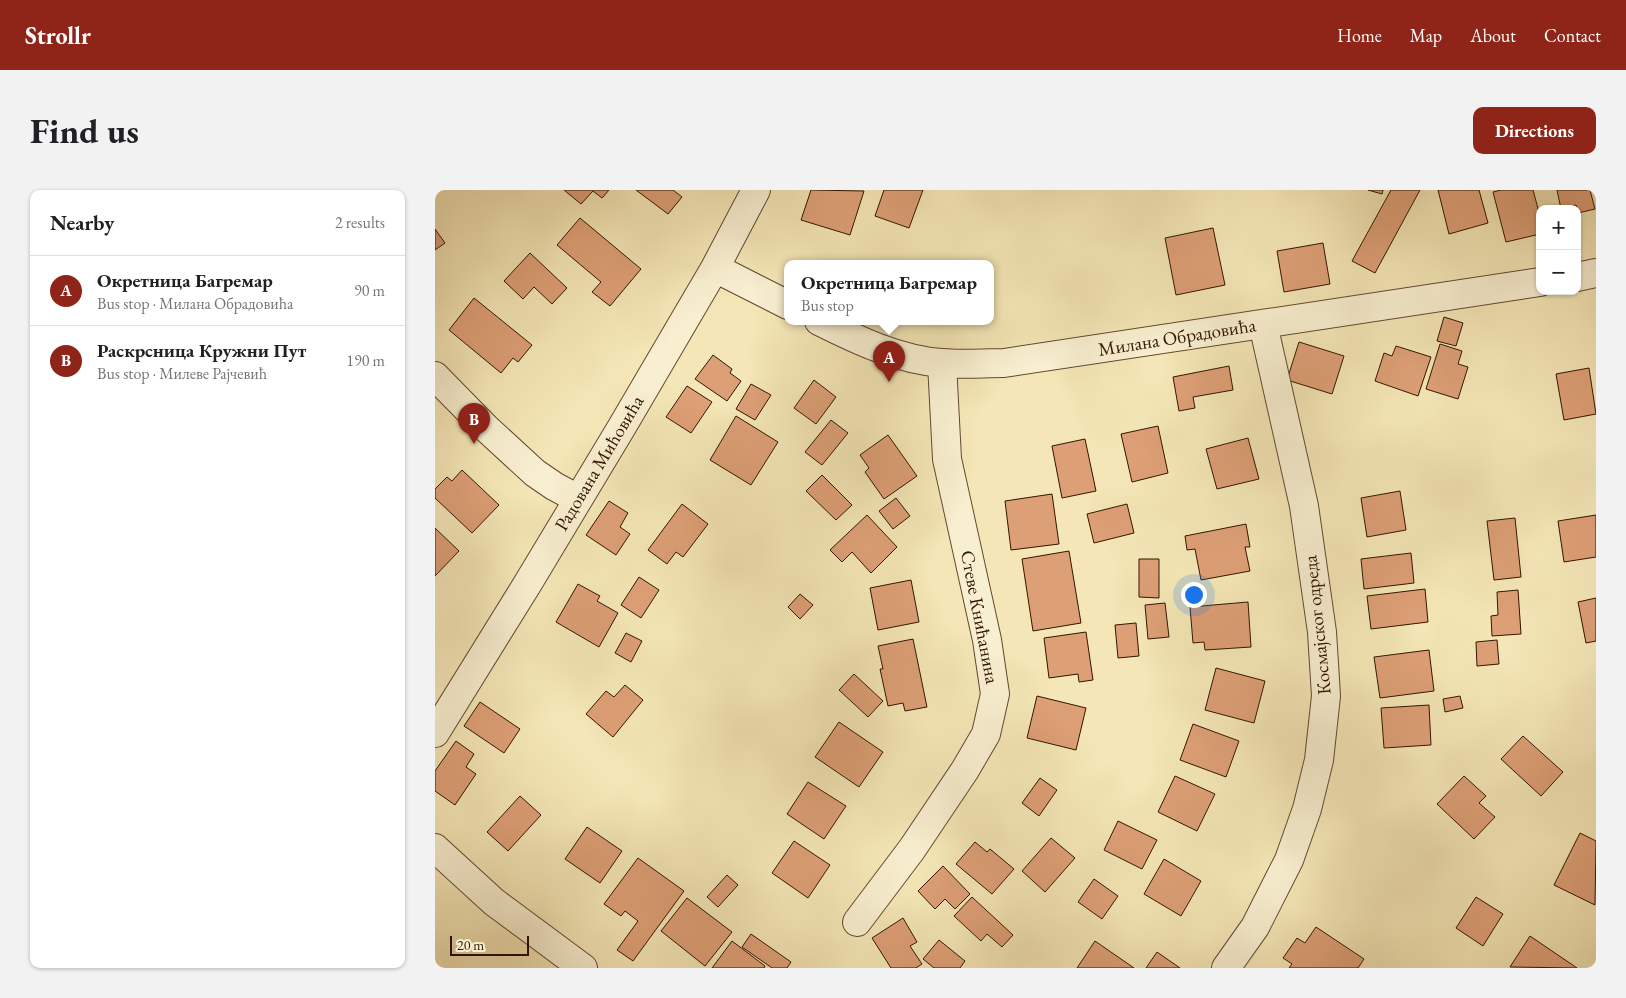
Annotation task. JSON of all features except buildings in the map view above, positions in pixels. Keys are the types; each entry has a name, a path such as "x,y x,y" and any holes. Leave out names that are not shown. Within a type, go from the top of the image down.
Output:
{"street":[{"name":"Радована Мићовића","path":"435,733 524,591 715,268 756,190"},
{"path":"715,268 784,303"},
{"path":"1581,275 1596,273"},
{"name":"Милана Обрадовића","path":"827,325 847,335 911,358 942,363 1004,363 1536,283"},
{"name":"Космајског одреда","path":"1226,968 1255,927 1289,860 1307,810 1319,760 1326,696 1322,632 1303,506 1263,324"},
{"name":"Стеве Книћанина","path":"857,922 912,849 965,770 986,734 995,694 987,640 947,459 942,363"},
{"path":"435,376 486,428 535,473 578,499"},
{"path":"435,848 494,902 583,968"}],"place":[{"name":"Окретница Багремар","path":"889,382"},
{"name":"Раскрсница Кружни Пут","path":"474,444"}]}
